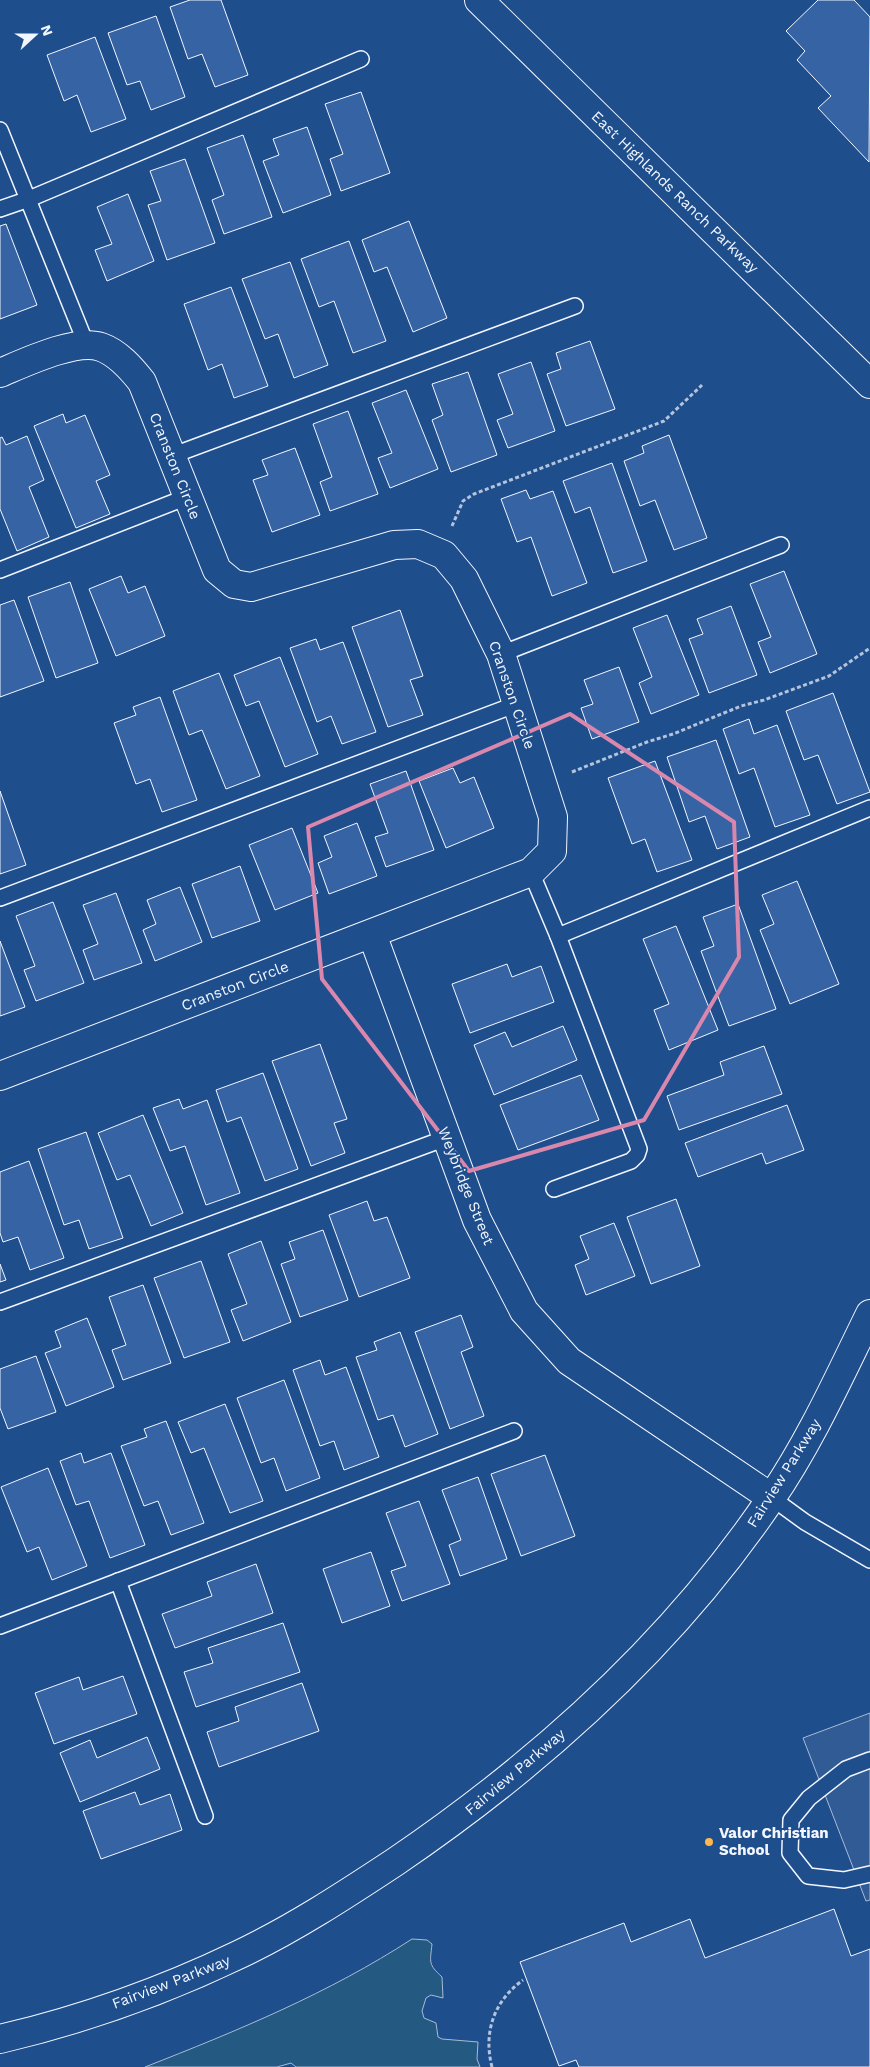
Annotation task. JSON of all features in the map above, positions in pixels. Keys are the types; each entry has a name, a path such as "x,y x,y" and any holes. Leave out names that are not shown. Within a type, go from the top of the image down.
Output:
{"street":[{"name":"East Highlands Ranch Parkway","path":"479,0 870,384"},
{"name":"Cranston Circle","path":"0,373 69,346 100,346 125,362 142,382 217,570 234,584 251,587 394,545 418,544 444,556 464,579 501,654 553,817 552,851 532,872 0,1076"},
{"name":"Weybridge Street","path":"372,934 477,1220 524,1311 569,1361 772,1498"},
{"name":"Fairview Parkway","path":"0,2039 142,1996 240,1955 336,1901 462,1817 557,1739 634,1665 722,1567 772,1498 823,1410 870,1314"}],"lane":[{"path":"0,209 28,199 361,59"},
{"path":"0,130 87,346"},
{"path":"171,456 575,306"},
{"path":"0,570 187,497"},
{"path":"501,654 781,545"},
{"path":"0,898 517,704"},
{"path":"558,936 870,808"},
{"path":"532,872 639,1149 637,1155 631,1161 554,1189"},
{"path":"0,1302 446,1138"},
{"path":"0,1626 514,1431"},
{"path":"772,1498 805,1522 870,1560"},
{"path":"118,1581 205,1816"},
{"path":"870,1760 846,1769 809,1798 791,1820 790,1845 790,1853 808,1876 844,1880 870,1874"}],"path":[{"path":"444,556 456,514 463,501 474,494 664,421 702,385"},
{"path":"543,784 741,706 764,700 829,676 870,648"},
{"path":"492,2067 490,2045 492,2018 505,1996 523,1980"}],"highlighted area":[{"path":"570,714 734,822 739,957 644,1120 469,1171 322,979 308,827"}],"shaded area":[{"path":"870,1713 870,1900 866,1901 803,1738"},
{"path":"412,1939 427,1940 432,1944 431,1963 442,1977 443,1998 431,1995 426,1998 422,2011 424,2018 436,2023 438,2037 442,2039 478,2042 477,2059 480,2067 296,2067 291,2063 277,2067 145,2067 282,2010 348,1977"}],"building":[{"path":"190,0 221,0 248,75 215,87 202,54 188,59 170,7"},
{"path":"818,0 854,0 870,17 869,162 818,108 831,96 797,60 805,51 786,31"},
{"path":"156,16 185,97 151,110 140,81 127,85 108,33"},
{"path":"95,37 126,119 91,132 77,95 64,101 47,55"},
{"path":"361,92 390,173 341,191 330,159 343,154 325,104"},
{"path":"307,127 331,195 283,213 263,161 279,155 273,139"},
{"path":"243,135 272,217 224,234 212,200 224,195 207,148"},
{"path":"185,159 215,243 167,260 148,205 161,201 150,171"},
{"path":"128,194 154,261 107,281 95,250 112,244 97,207"},
{"path":"409,221 447,318 413,332 387,267 374,272 362,240"},
{"path":"6,224 37,305 0,319 0,226"},
{"path":"349,241 386,341 353,353 334,301 319,307 301,259"},
{"path":"290,262 328,365 294,378 278,334 265,339 242,279"},
{"path":"231,287 268,386 234,398 222,364 208,370 184,304"},
{"path":"590,341 615,409 566,426 547,374 561,369 556,353"},
{"path":"531,362 555,431 508,448 497,420 513,414 498,374"},
{"path":"468,372 497,455 451,472 432,420 443,415 432,384"},
{"path":"406,390 438,469 390,488 378,458 392,453 372,403"},
{"path":"348,411 378,494 330,511 320,482 332,477 313,424"},
{"path":"63,414 66,423 85,415 110,475 96,481 110,514 76,528 34,426"},
{"path":"669,435 707,538 674,550 655,500 640,506 624,461 644,453 642,446"},
{"path":"27,436 44,480 29,487 49,537 17,551 0,509 0,438 2,437 6,445"},
{"path":"295,448 320,515 272,532 253,480 268,475 262,460"},
{"path":"612,463 647,561 613,573 590,507 575,513 563,481"},
{"path":"526,490 530,499 553,491 587,583 552,596 531,537 517,542 501,499"},
{"path":"784,571 817,654 770,673 758,642 771,637 750,584"},
{"path":"121,576 128,593 145,586 165,636 116,656 89,589"},
{"path":"70,582 98,663 56,678 28,597"},
{"path":"14,600 44,681 0,697 0,605"},
{"path":"731,606 757,675 709,693 689,639 703,634 697,619"},
{"path":"400,610 423,676 410,680 423,715 388,727 352,627"},
{"path":"667,615 699,695 651,714 639,683 652,677 633,628"},
{"path":"316,639 320,650 343,642 376,732 342,744 331,716 317,722 290,648"},
{"path":"280,657 318,754 285,767 259,701 246,706 234,675"},
{"path":"619,667 639,722 592,739 581,708 593,704 584,680"},
{"path":"219,673 260,776 226,789 202,730 189,735 173,691"},
{"path":"833,693 870,792 837,804 818,755 804,760 786,711"},
{"path":"160,697 197,800 162,812 150,779 136,784 114,723 136,715 133,707"},
{"path":"749,719 754,734 777,725 810,815 775,827 754,768 739,774 723,729"},
{"path":"716,740 750,837 717,849 705,816 689,822 667,757"},
{"path":"655,761 692,860 657,872 645,839 632,844 608,778"},
{"path":"453,768 460,783 474,777 494,828 446,848 419,781"},
{"path":"406,771 434,850 386,867 375,837 388,833 370,784"},
{"path":"0,791 26,865 0,874"},
{"path":"357,823 377,876 329,894 318,863 332,857 324,836"},
{"path":"292,828 318,893 275,910 249,845"},
{"path":"240,866 260,921 212,938 192,884"},
{"path":"797,881 839,984 790,1004 760,930 774,924 762,895"},
{"path":"180,887 202,942 155,961 143,930 156,924 147,900"},
{"path":"116,893 142,963 94,980 83,950 98,944 83,905"},
{"path":"53,902 84,983 36,1001 24,970 35,966 16,916"},
{"path":"738,904 776,1009 729,1026 701,951 714,946 703,917"},
{"path":"676,926 718,1030 669,1050 654,1010 669,1004 643,939"},
{"path":"0,941 25,1007 0,1016"},
{"path":"507,964 512,977 541,966 554,1002 470,1033 452,984"},
{"path":"563,1026 577,1060 494,1095 474,1045 505,1032 512,1047"},
{"path":"320,1044 347,1119 334,1123 345,1153 311,1166 272,1061"},
{"path":"764,1046 782,1094 679,1130 667,1096 724,1075 720,1062"},
{"path":"263,1073 298,1169 265,1181 241,1117 227,1122 216,1090"},
{"path":"581,1075 599,1120 518,1150 500,1105"},
{"path":"179,1099 183,1109 207,1100 240,1193 206,1205 185,1146 170,1151 153,1108"},
{"path":"787,1105 804,1150 766,1164 762,1153 698,1177 685,1143"},
{"path":"143,1115 183,1213 151,1226 130,1175 117,1180 98,1133"},
{"path":"86,1132 123,1238 89,1249 79,1220 64,1225 38,1149"},
{"path":"29,1161 64,1258 30,1270 18,1237 3,1242 0,1233 0,1172"},
{"path":"676,1199 700,1266 651,1284 627,1217"},
{"path":"367,1201 374,1221 387,1217 410,1278 359,1297 329,1215"},
{"path":"614,1223 635,1276 586,1295 575,1265 589,1259 580,1236"},
{"path":"323,1230 348,1300 300,1317 281,1264 295,1259 289,1242"},
{"path":"261,1241 291,1322 243,1341 231,1310 247,1304 228,1254"},
{"path":"201,1261 230,1342 184,1358 154,1278"},
{"path":"0,1264 6,1280 0,1282"},
{"path":"143,1285 171,1363 123,1380 112,1350 126,1345 109,1297"},
{"path":"461,1315 473,1347 461,1352 484,1416 450,1429 415,1332"},
{"path":"87,1318 114,1387 66,1406 45,1353 61,1347 55,1331"},
{"path":"400,1332 438,1434 405,1447 393,1415 378,1420 356,1357 377,1350 374,1342"},
{"path":"36,1356 56,1412 8,1429 0,1408 0,1369"},
{"path":"320,1360 325,1375 346,1367 379,1457 344,1470 334,1441 320,1446 293,1370"},
{"path":"284,1380 320,1478 286,1491 274,1458 261,1463 237,1398"},
{"path":"225,1404 263,1501 230,1513 204,1448 191,1453 178,1422"},
{"path":"166,1421 204,1523 171,1535 158,1501 144,1506 121,1446 147,1437 144,1429"},
{"path":"81,1453 84,1463 111,1453 145,1545 110,1558 89,1501 76,1505 60,1461"},
{"path":"545,1455 575,1536 521,1556 491,1474"},
{"path":"48,1468 87,1566 52,1580 39,1547 27,1552 1,1487"},
{"path":"478,1477 507,1559 460,1576 449,1545 461,1540 442,1490"},
{"path":"419,1501 450,1584 402,1601 391,1571 406,1566 386,1513"},
{"path":"371,1552 390,1606 342,1623 323,1569"},
{"path":"256,1564 273,1613 175,1648 162,1614 212,1596 207,1582"},
{"path":"283,1623 300,1672 196,1707 184,1672 213,1663 208,1648"},
{"path":"123,1676 137,1714 54,1744 35,1693 79,1677 83,1690"},
{"path":"302,1683 319,1731 219,1767 207,1732 239,1721 235,1707"},
{"path":"147,1737 160,1769 80,1802 60,1753 90,1740 97,1758"},
{"path":"135,1792 140,1805 170,1794 182,1830 101,1859 83,1811"},
{"path":"834,1909 851,1956 870,1949 870,2067 579,2067 576,2060 559,2066 520,1962 624,1923 631,1942 690,1919 705,1958"}],"place":[{"name":"Valor Christian School","path":"709,1842"}]}
